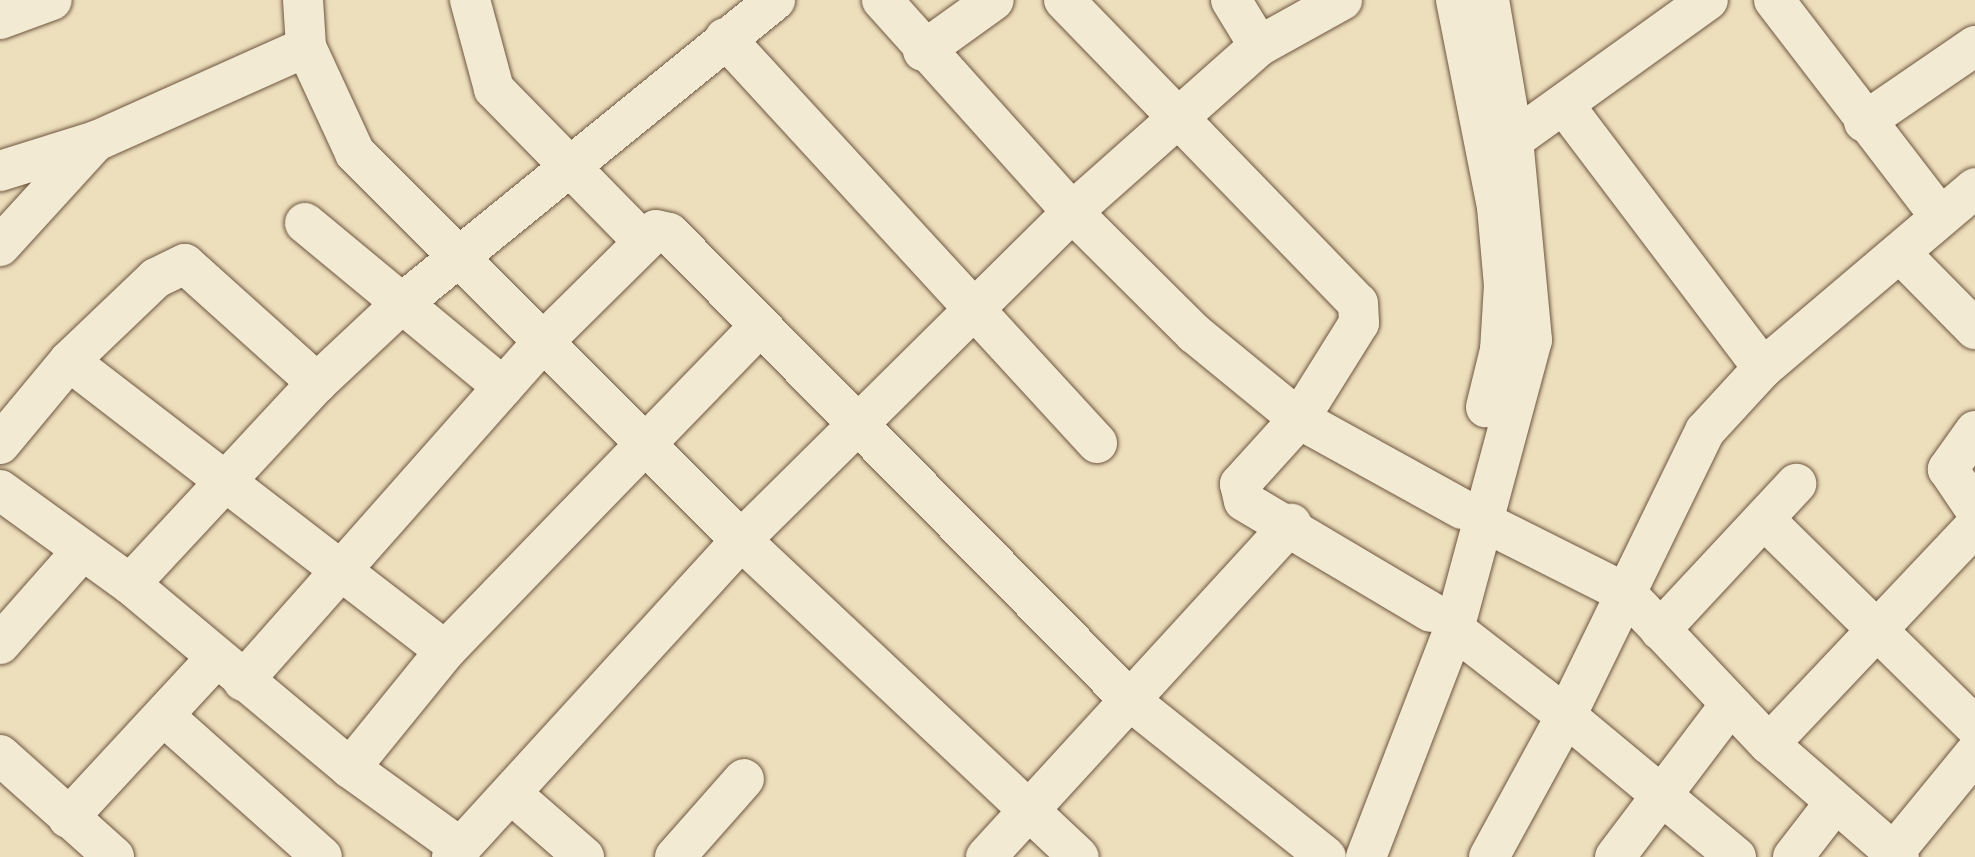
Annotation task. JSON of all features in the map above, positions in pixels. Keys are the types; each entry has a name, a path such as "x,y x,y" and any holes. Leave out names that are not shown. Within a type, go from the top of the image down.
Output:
{"street":[{"path":"0,19 52,0"},
{"path":"303,0 306,47 355,153 741,540 1027,815 1079,857"},
{"path":"470,0 494,89 643,241"},
{"path":"130,584 317,383 401,304 566,164 775,0"},
{"path":"882,0 923,51 1072,212 1195,334 1299,419 1474,516 1627,594 1769,744 1894,856 1975,753"},
{"path":"923,51 994,0"},
{"path":"1064,0 1171,117 1358,303 1359,323 1299,419 1240,491 1244,501 1291,524 1442,620 1566,716 1736,857"},
{"path":"1231,0 1259,46"},
{"path":"0,490 130,584 229,670 456,852 514,796 741,540 1072,212 1171,117 1259,46 1342,0"},
{"path":"1456,0 1497,207 1504,285 1500,350 1474,516"},
{"path":"1366,857 1532,340 1513,140 1489,0"},
{"path":"1513,140 1708,0"},
{"path":"1774,0 1864,122 1940,216"},
{"path":"725,38 1097,443"},
{"path":"1864,122 1975,46"},
{"path":"0,171 96,141 306,47"},
{"path":"1564,105 1763,368"},
{"path":"0,246 96,141"},
{"path":"1489,857 1566,716 1705,431 1763,368 1902,255 1940,216 1975,188"},
{"path":"305,223 503,387"},
{"path":"68,818 165,717 229,670 340,568 543,342 656,230 669,233 853,427 1132,702 1326,857"},
{"path":"1902,255 1975,329"},
{"path":"0,444 69,361 156,278 185,264 317,383"},
{"path":"350,768 445,651 641,442 757,329"},
{"path":"69,361 445,651"},
{"path":"1975,431 1948,469 1975,509"},
{"path":"1660,630 1796,484"},
{"path":"1764,519 1879,628 1975,726"},
{"path":"986,857 1132,702 1291,524"},
{"path":"1769,744 1975,526"},
{"path":"0,644 83,550"},
{"path":"1345,857 1442,620"},
{"path":"1615,857 1659,793 1730,705"},
{"path":"165,717 322,857"},
{"path":"0,755 114,857"},
{"path":"675,857 744,779"},
{"path":"514,796 584,857"},
{"path":"1793,857 1834,804"}]}
